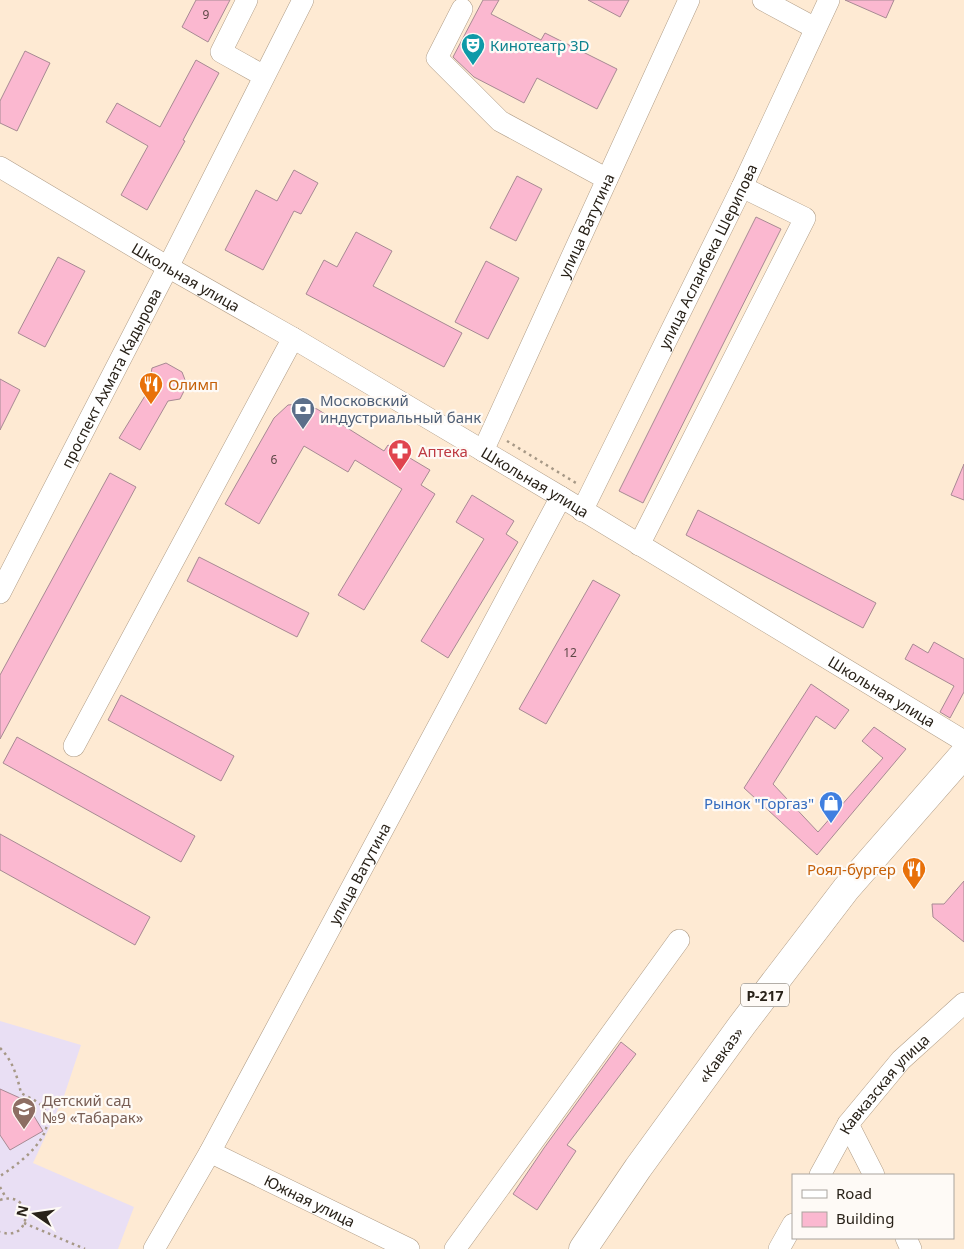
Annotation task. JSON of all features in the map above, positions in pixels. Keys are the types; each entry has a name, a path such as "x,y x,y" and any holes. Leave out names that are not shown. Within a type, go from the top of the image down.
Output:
{"main road":[{"name":"«Кавказ»","path":"583,1249 638,1168 719,1056 846,889 964,754"}],"street":[{"path":"247,0 221,52 264,76"},
{"name":"проспект Ахмата Кадырова","path":"0,594 168,267 302,0"},
{"name":"улица Ватутина","path":"483,451 689,0"},
{"path":"763,0 815,28"},
{"name":"улица Асланбека Шерипова","path":"582,511 742,187 829,0"},
{"path":"462,9 436,58 500,121 607,179"},
{"name":"Школьная улица","path":"0,167 483,451 568,490 582,511 964,741"},
{"path":"639,545 805,218 742,187"},
{"path":"74,746 293,338"},
{"name":"улица Ватутина","path":"154,1249 210,1152 568,490"},
{"path":"455,1249 679,940"},
{"name":"Кавказская улица","path":"821,1174 848,1124 901,1060 964,1003"},
{"path":"848,1124 873,1174"},
{"name":"Южная улица","path":"210,1152 409,1249"},
{"path":"779,1249 792,1226"}],"path":[{"path":"505,440 568,490"},
{"path":"0,1048 11,1061 18,1078 21,1093 39,1103 46,1111 47,1122 46,1130 30,1152 16,1166 0,1176"},
{"path":"0,1188 6,1198"},
{"path":"0,1200 6,1198 18,1201 26,1214 24,1223 15,1233 0,1232"},
{"path":"24,1223 85,1249"}],"shaded area":[{"name":"Детский сад №9 «Табарак»","path":"0,1021 81,1045 64,1096 33,1163 134,1207 118,1249 0,1249"}],"building":[{"path":"196,0 230,0 208,42 182,27"},
{"path":"483,0 499,0 491,14 541,40 545,33 617,69 597,109 537,78 524,103 474,77 453,57"},
{"path":"588,0 629,0 620,17"},
{"path":"845,0 894,0 886,18"},
{"path":"25,51 50,63 17,131 0,123 0,101"},
{"path":"196,60 219,73 183,140 185,141 147,210 121,195 148,146 106,122 117,103 160,127"},
{"path":"294,170 318,183 301,214 294,211 263,270 225,250 256,190 277,201"},
{"path":"517,176 542,189 516,241 490,228"},
{"path":"756,217 781,229 643,503 619,491"},
{"path":"356,232 392,251 373,286 462,333 444,367 306,294 324,260 337,267"},
{"path":"58,257 85,271 45,347 18,333"},
{"path":"486,261 519,278 488,339 455,322"},
{"path":"166,363 182,372 187,385 180,399 168,401 140,450 119,438 148,391 152,368"},
{"path":"0,379 20,390 0,430"},
{"path":"298,404 317,409 384,451 388,445 430,470 421,485 435,494 364,610 338,595 402,489 355,460 348,472 304,446 259,524 225,504 274,418 288,405"},
{"path":"964,464 964,500 951,495"},
{"path":"110,473 136,487 0,739 0,675"},
{"path":"472,495 514,521 506,534 518,542 448,658 421,641 484,539 456,522"},
{"path":"698,510 876,603 863,628 686,535"},
{"path":"199,557 309,613 297,637 187,581"},
{"path":"593,580 620,595 546,724 519,709"},
{"path":"934,642 964,659 964,692 950,718 940,712 954,686 905,659 913,644 928,653"},
{"path":"811,684 849,710 835,729 816,716 773,784 818,832 883,758 862,741 874,727 906,749 817,855 744,788"},
{"path":"121,695 234,756 221,781 108,720"},
{"path":"17,737 195,836 181,862 3,763"},
{"path":"0,834 150,917 135,945 0,870"},
{"path":"964,881 964,942 933,917 932,904 944,904"},
{"path":"621,1042 636,1054 567,1145 576,1151 537,1210 513,1194"},
{"path":"0,1089 20,1098 26,1103 43,1131 10,1150 0,1135"}],"place":[{"name":"Кинотеатр 3D","path":"473,66"},
{"name":"Олимп","path":"151,405"},
{"name":"Московский индустриальный банк","path":"303,430"},
{"name":"Аптека","path":"400,472"},
{"name":"Рынок \"Горгаз\"","path":"831,824"},
{"name":"Роял-бургер","path":"914,890"},
{"name":"Детский сад №9 «Табарак»","path":"24,1130"}]}
